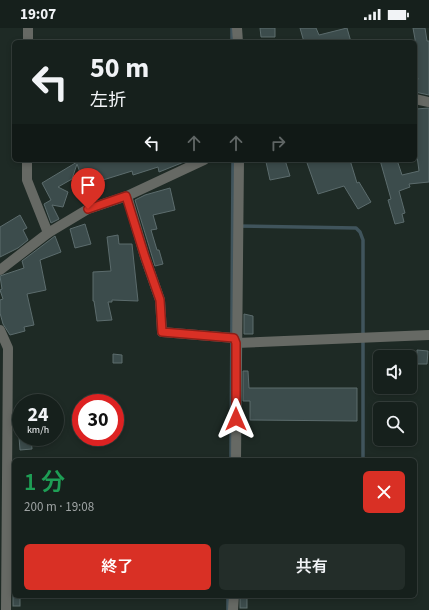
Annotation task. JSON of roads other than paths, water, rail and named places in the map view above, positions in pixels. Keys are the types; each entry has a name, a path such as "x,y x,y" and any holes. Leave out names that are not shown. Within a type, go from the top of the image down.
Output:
{"street":[{"path":"28,28 28,40"},
{"path":"237,28 238,40"},
{"path":"417,99 429,102"},
{"path":"28,162 27,180 48,233"},
{"path":"0,270 48,233 88,209 126,196 200,162"},
{"path":"236,458 232,339 238,226 239,162"},
{"path":"126,196 160,300 162,332 232,339 363,339 429,335"},
{"path":"0,330 8,348 6,610"},
{"path":"233,610 234,598"}],"waterway":[{"path":"232,28 232,40"},
{"path":"231,458 233,162"},
{"path":"233,226 356,228 360,232 363,240 363,458"},
{"path":"228,598 228,610"}]}
